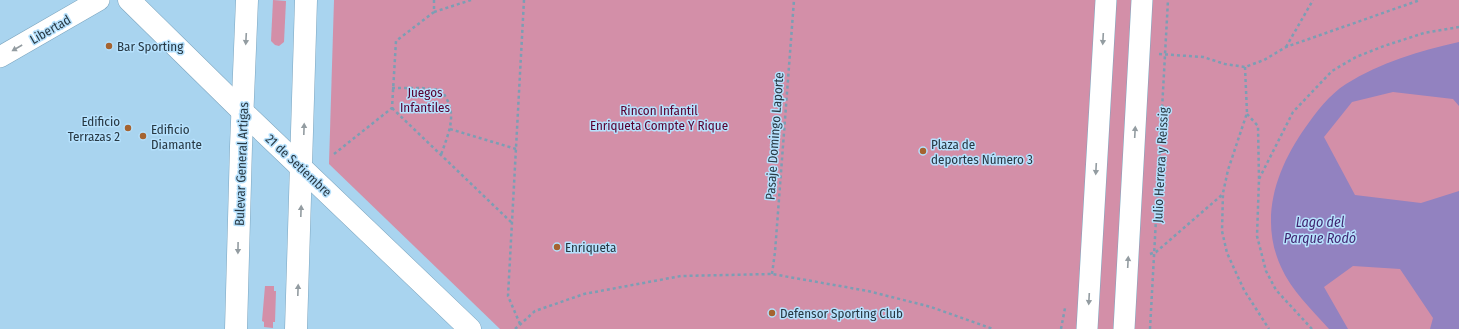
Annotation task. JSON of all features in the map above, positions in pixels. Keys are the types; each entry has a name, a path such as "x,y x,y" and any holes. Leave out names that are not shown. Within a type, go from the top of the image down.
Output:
{"main road":[{"name":"21 de Setiembre","path":"129,0 242,111 470,329"},
{"name":"Bulevar General Artigas","path":"236,329 242,111 247,0"},
{"path":"296,329 306,0"}],"street":[{"name":"Libertad","path":"0,57 99,0"},
{"path":"1087,329 1106,0"},
{"name":"Julio Herrera y Reissig","path":"1124,329 1142,0"}],"path":[{"path":"434,0 434,12"},
{"path":"472,0 434,12 396,41 392,108 512,223"},
{"path":"520,324 508,296 524,0"},
{"name":"Pasaje Domingo Laporte","path":"772,274 776,252 794,0"},
{"name":"Julio Herrera y Reissig","path":"1150,329 1156,252 1168,0"},
{"path":"1286,47 1313,0"},
{"path":"1139,50 1166,54 1203,56 1225,64 1245,67 1264,60 1286,47 1420,0"},
{"path":"1259,179 1293,112 1332,71 1356,57 1384,46 1424,33 1459,27"},
{"path":"1245,67 1246,113 1232,153 1223,193 1222,231 1227,253 1244,290 1269,329"},
{"path":"392,88 441,90 447,98 452,122 441,155"},
{"path":"334,154 392,108"},
{"path":"1246,113 1258,126 1259,179 1257,236 1266,270 1276,290 1312,329"},
{"path":"450,129 516,149"},
{"path":"1148,254 1156,252 1223,193"},
{"path":"515,329 535,311 584,294 681,276 772,274 868,292 931,307 993,329"}],"green space":[{"path":"273,0 286,1 284,42 279,46 275,45 271,41"},
{"path":"334,0 1459,0 1459,329 500,329 329,164"},
{"path":"265,286 274,286 274,291 276,291 275,322 273,322 273,328 264,327 264,322 262,321"}],"water":[{"name":"Lago del Parque Rodó","path":"1459,42 1459,106 1453,99 1393,92 1352,102 1324,137 1355,195 1421,203 1459,191 1459,329 1430,329 1433,318 1400,269 1353,266 1324,287 1348,329 1329,329 1302,300 1290,284 1281,267 1275,249 1271,231 1271,213 1279,177 1286,160 1305,128 1319,110 1334,93 1346,84 1387,63 1429,49"}],"place":[{"name":"Bar Sporting","path":"109,46"},
{"name":"Edificio Terrazas 2","path":"128,128"},
{"name":"Edificio Diamante","path":"143,136"},
{"name":"Plaza de deportes Número 3","path":"923,151"},
{"name":"Enriqueta","path":"557,247"},
{"name":"Defensor Sporting Club","path":"772,313"}],"park label":[{"name":"Juegos Infantiles","path":"425,100"},
{"name":"Rincon Infantil Enriqueta Compte Y Rique","path":"659,118"}]}
